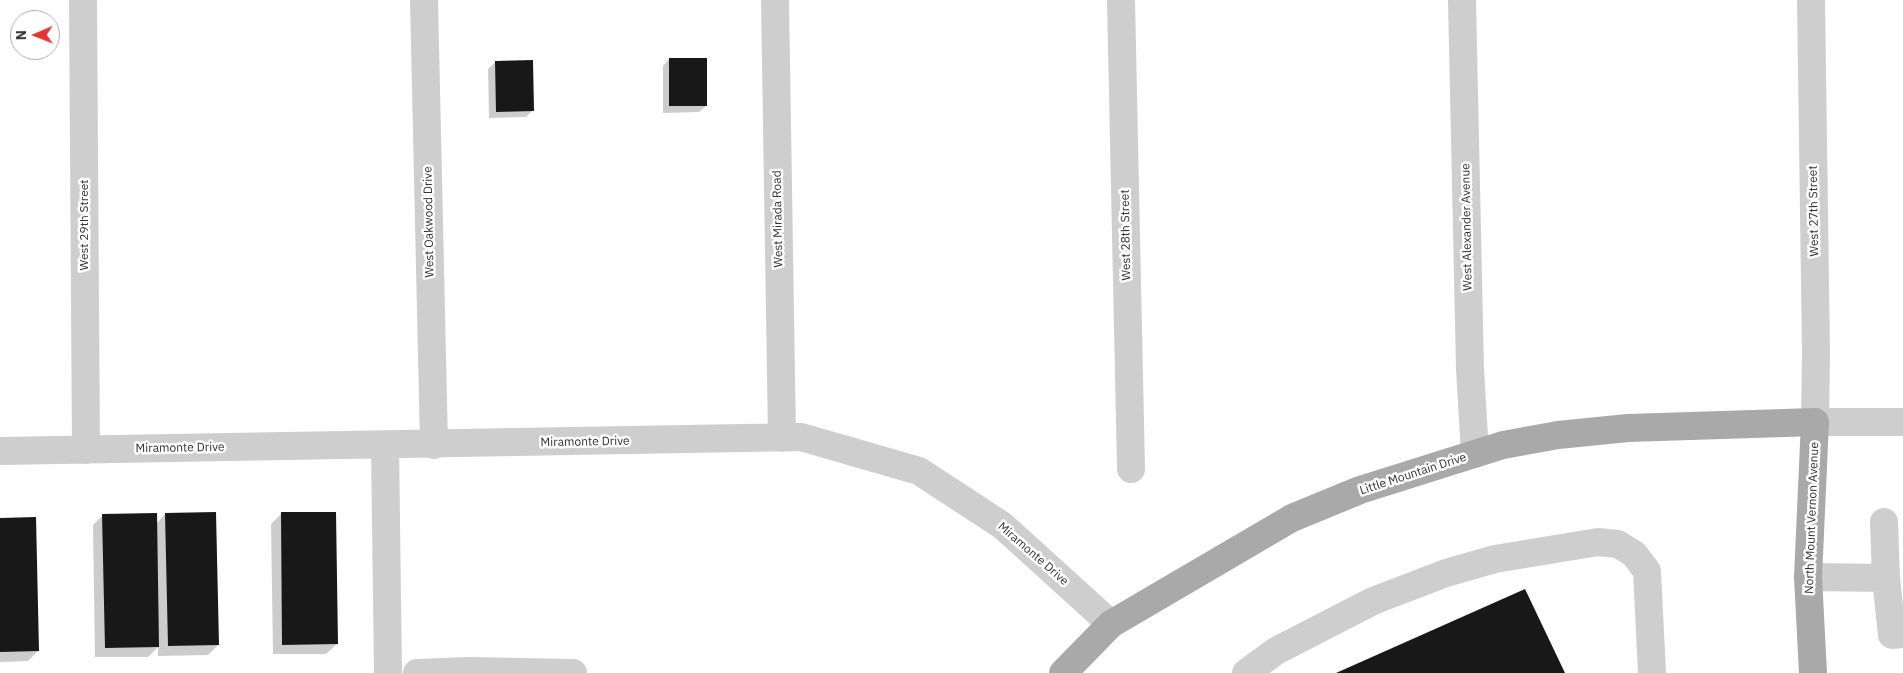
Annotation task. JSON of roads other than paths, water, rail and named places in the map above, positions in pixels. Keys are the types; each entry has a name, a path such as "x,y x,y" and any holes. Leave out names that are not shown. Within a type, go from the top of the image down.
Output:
{"main road":[{"name":"Little Mountain Drive","path":"1063,673 1111,624 1292,518 1360,490 1503,445 1558,435 1619,429 1815,422"},
{"name":"North Mount Vernon Avenue","path":"1813,673 1808,577 1815,422"}],"street":[{"name":"West 29th Street","path":"84,0 86,450"},
{"name":"West Oakwood Drive","path":"424,0 434,445"},
{"name":"West Mirada Road","path":"775,0 782,438"},
{"name":"West 28th Street","path":"1121,0 1131,469"},
{"name":"West Alexander Avenue","path":"1462,0 1470,369 1475,454"},
{"name":"West 27th Street","path":"1811,0 1816,352 1815,422"},
{"path":"1815,422 1903,422"},
{"name":"Miramonte Drive","path":"0,451 801,438 919,471 1003,526 1111,624"},
{"path":"385,445 388,673"},
{"path":"1884,522 1886,578 1892,634 1903,634"},
{"path":"1246,673 1276,651 1374,601 1446,573 1495,559 1598,542 1618,544 1634,554 1647,571 1652,673"},
{"path":"1808,577 1886,578"},
{"path":"417,673 469,671 573,673"}]}
